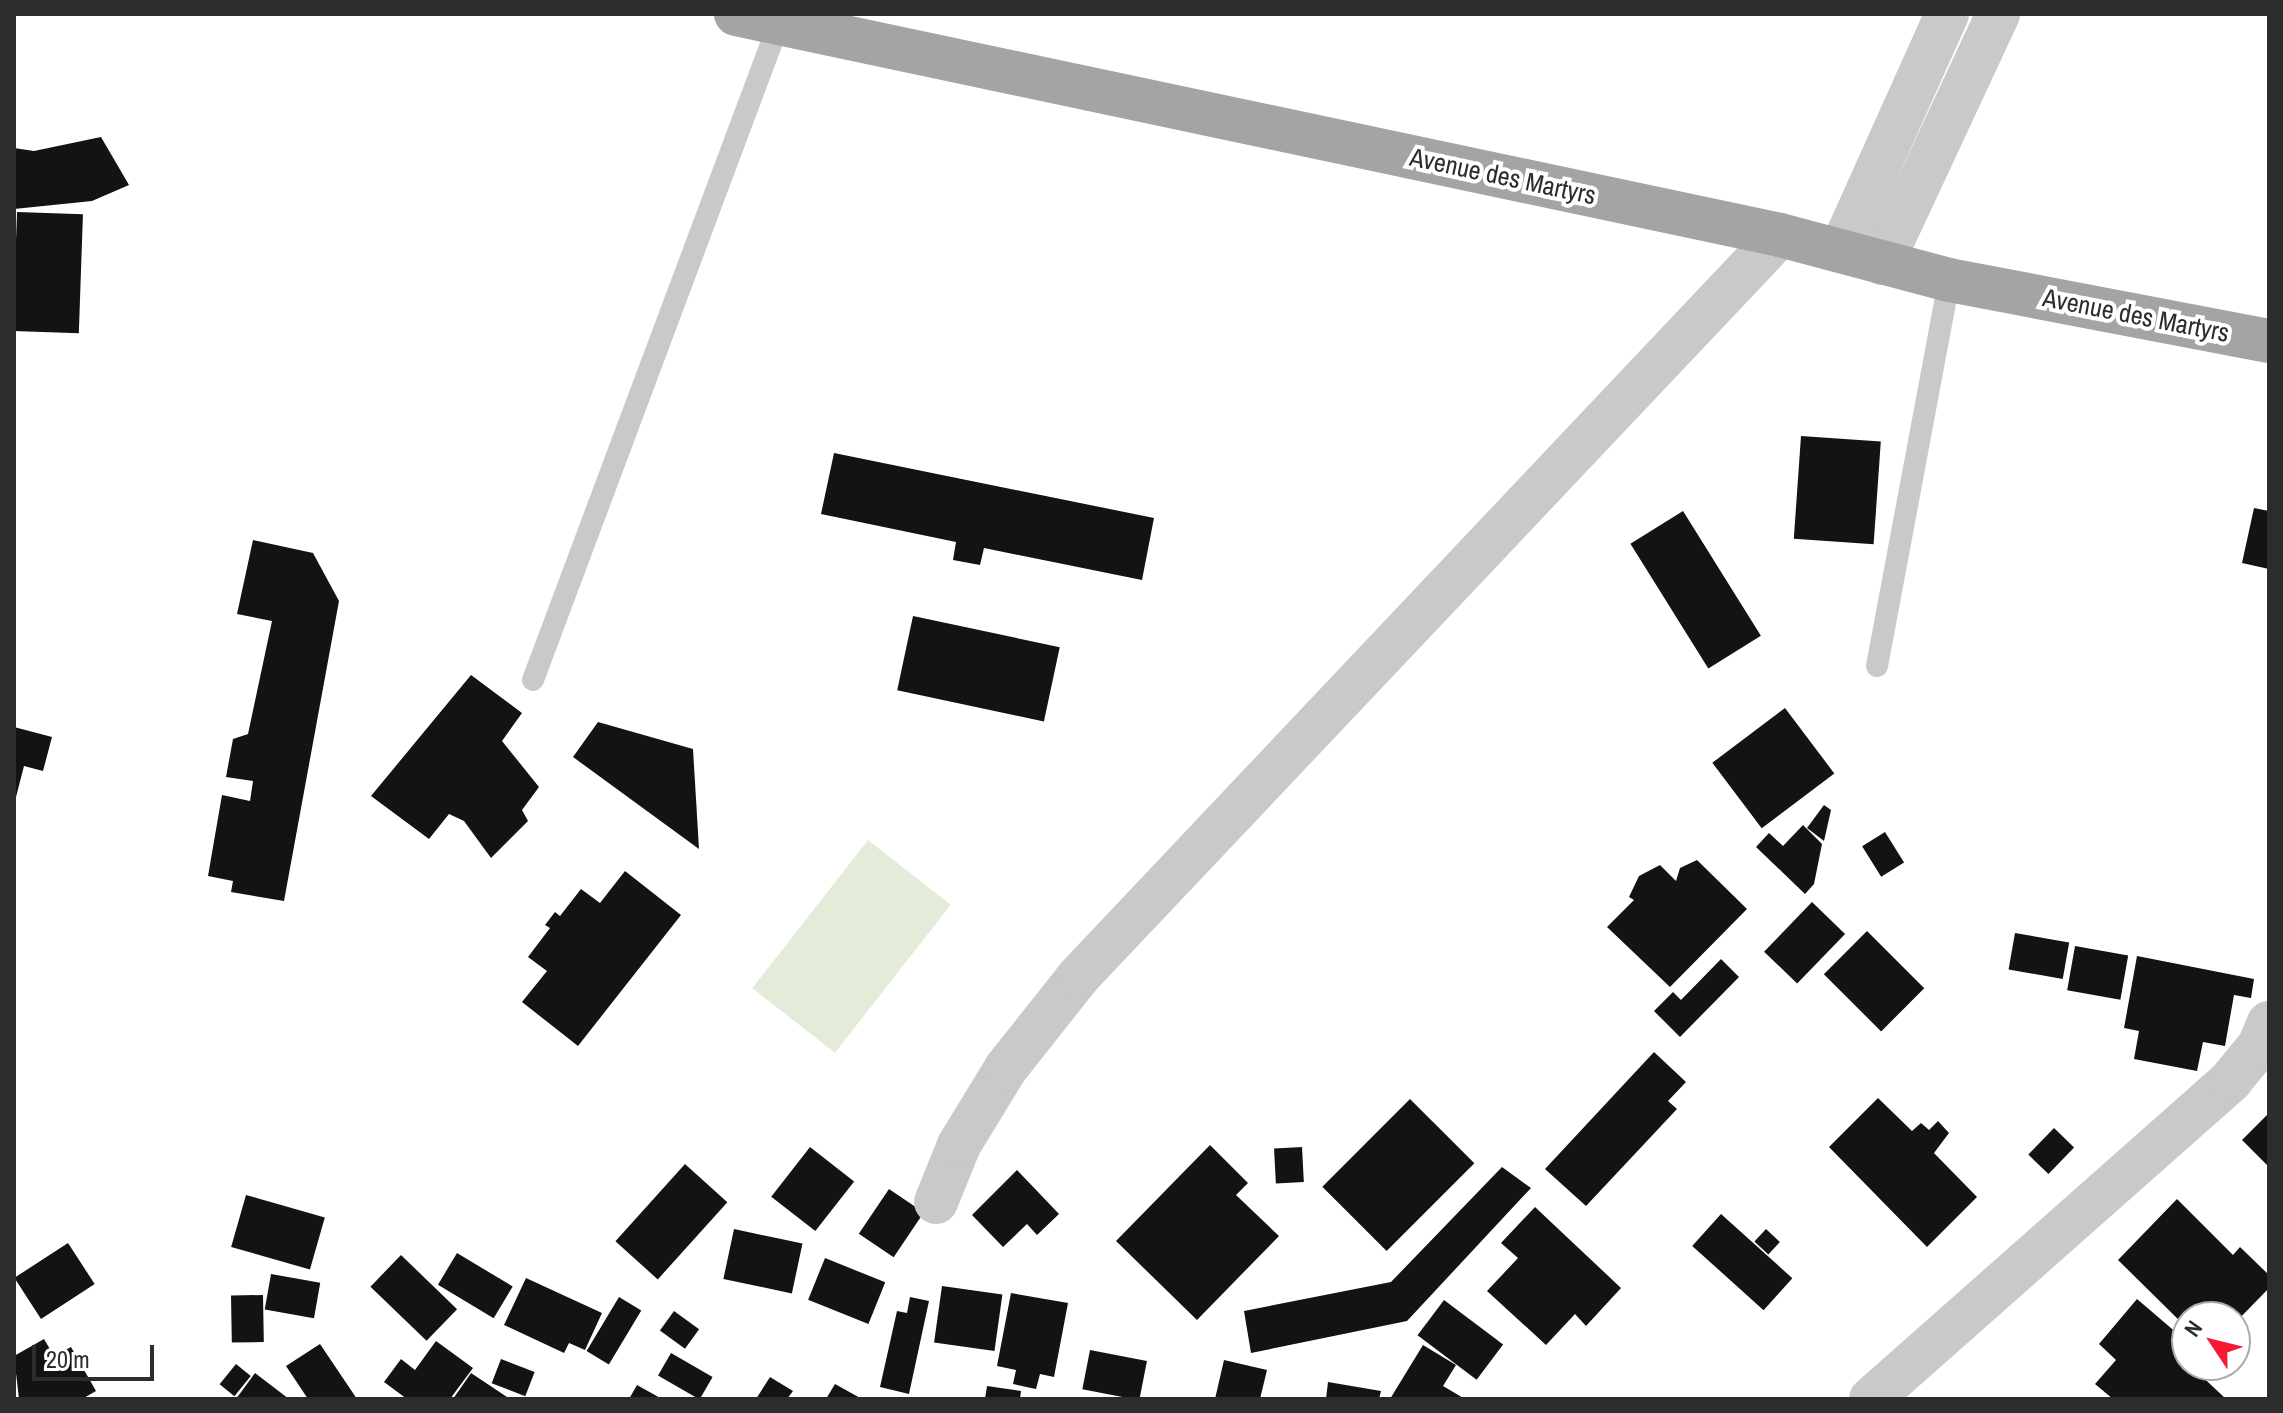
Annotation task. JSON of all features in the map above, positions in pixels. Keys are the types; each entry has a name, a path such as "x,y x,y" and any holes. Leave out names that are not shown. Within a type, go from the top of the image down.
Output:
{"main road":[{"name":"Avenue des Martyrs","path":"736,14 1780,235 1949,280 2269,341"}],"street":[{"path":"1841,250 1947,14"},
{"path":"1882,263 1998,14"},
{"path":"936,1202 959,1145 1006,1068 1078,977 1780,235"},
{"path":"1871,1399 2231,1080 2259,1046 2269,1023"}],"lane":[{"path":"544,650 734,147 533,680 538,665 779,23"},
{"path":"1877,666 1949,280"}],"green space":[{"path":"868,840 951,905 835,1053 752,988"}],"building":[{"path":"101,137 129,185 92,201 14,209 14,148 34,151"},
{"path":"17,212 83,214 79,333 14,331"},
{"path":"1801,436 1881,442 1874,544 1794,539"},
{"path":"834,453 1154,518 1142,580 984,548 980,565 953,560 956,542 821,514"},
{"path":"2254,508 2269,511 2269,569 2242,563"},
{"path":"1683,511 1761,636 1708,669 1630,544"},
{"path":"253,540 313,553 339,601 284,901 231,892 233,881 208,876 222,795 250,801 253,781 226,777 233,739 248,734 272,621 237,614"},
{"path":"913,616 1060,647 1044,722 897,690"},
{"path":"471,675 522,713 502,741 539,787 522,810 528,821 491,858 464,821 449,814 429,839 371,796"},
{"path":"1785,708 1834,773 1762,828 1712,763"},
{"path":"598,722 693,749 699,849 573,757"},
{"path":"14,727 52,737 43,771 24,766 15,801"},
{"path":"1824,805 1831,810 1824,841 1807,828"},
{"path":"1803,825 1822,844 1814,884 1805,894 1756,847 1769,833 1783,846"},
{"path":"1885,832 1904,863 1881,877 1862,846"},
{"path":"1697,860 1747,909 1670,987 1607,927 1634,900 1629,897 1639,876 1660,865 1676,881 1680,868"},
{"path":"625,871 681,915 578,1046 522,1002 547,971 528,957 550,928 545,925 555,912 560,916 581,889 600,903"},
{"path":"1812,902 1845,934 1797,984 1764,952"},
{"path":"1867,931 1924,988 1881,1031 1824,974"},
{"path":"2015,933 2069,943 2063,979 2009,969"},
{"path":"2075,946 2128,955 2120,1000 2067,990"},
{"path":"2137,956 2254,979 2251,998 2234,995 2225,1046 2203,1042 2197,1071 2134,1059 2139,1031 2124,1028"},
{"path":"1721,959 1739,977 1680,1037 1654,1011 1673,992 1681,1000"},
{"path":"1654,1052 1686,1082 1668,1101 1677,1109 1586,1206 1545,1169"},
{"path":"1878,1098 1912,1131 1921,1123 1929,1130 1938,1121 1949,1133 1934,1153 1977,1197 1927,1247 1829,1147"},
{"path":"1410,1099 1474,1163 1387,1251 1322,1187"},
{"path":"2269,1113 2269,1167 2242,1140"},
{"path":"2054,1128 2074,1147 2048,1174 2028,1155"},
{"path":"1210,1145 1248,1183 1236,1195 1279,1236 1197,1320 1116,1241"},
{"path":"810,1147 854,1181 815,1231 771,1197"},
{"path":"1302,1147 1304,1182 1276,1183 1274,1148"},
{"path":"685,1164 727,1202 658,1279 615,1241"},
{"path":"1502,1167 1531,1188 1407,1321 1251,1353 1244,1311 1391,1282"},
{"path":"1017,1170 1059,1214 1037,1235 1027,1224 1003,1247 972,1215"},
{"path":"889,1189 924,1212 894,1257 859,1234"},
{"path":"246,1195 325,1218 310,1270 231,1247"},
{"path":"2177,1199 2233,1255 2240,1247 2269,1275 2269,1288 2251,1307 2251,1301 2171,1301 2171,1312 2118,1260"},
{"path":"1535,1207 1621,1288 1586,1326 1575,1314 1546,1345 1487,1291 1518,1258 1501,1243"},
{"path":"1721,1214 1792,1278 1764,1310 1692,1246"},
{"path":"734,1229 802,1244 792,1293 723,1279"},
{"path":"1766,1229 1780,1242 1768,1254 1754,1241"},
{"path":"68,1243 95,1284 41,1319 14,1278"},
{"path":"457,1253 513,1286 494,1318 438,1285"},
{"path":"401,1255 457,1309 427,1341 370,1287"},
{"path":"825,1258 885,1282 868,1324 808,1300"},
{"path":"271,1274 320,1283 314,1318 265,1309"},
{"path":"526,1278 602,1313 585,1350 569,1343 564,1353 504,1325"},
{"path":"942,1286 1002,1294 994,1351 934,1342"},
{"path":"1011,1293 1068,1303 1054,1377 1040,1374 1036,1389 1013,1384 1016,1370 997,1366"},
{"path":"263,1295 264,1342 232,1343 231,1296"},
{"path":"619,1297 641,1310 609,1364 587,1351"},
{"path":"910,1297 929,1301 909,1394 880,1387 897,1311 907,1313"},
{"path":"2137,1299 2171,1328 2171,1381 2207,1381 2226,1399 2113,1399 2095,1384 2116,1360 2099,1344"},
{"path":"1444,1300 1503,1345 1477,1380 1418,1335"},
{"path":"674,1311 699,1329 685,1349 660,1330"},
{"path":"44,1339 54,1356 71,1347 96,1391 82,1399 19,1399 14,1356"},
{"path":"436,1341 473,1368 450,1399 407,1399 384,1382 401,1359 415,1370"},
{"path":"320,1344 357,1399 308,1399 286,1366"},
{"path":"1423,1345 1456,1365 1443,1386 1465,1399 1390,1399"},
{"path":"1090,1350 1147,1361 1140,1399 1082,1389"},
{"path":"671,1353 713,1377 699,1399 658,1376"},
{"path":"501,1359 535,1372 525,1396 492,1383"},
{"path":"1224,1360 1267,1370 1260,1399 1215,1399"},
{"path":"236,1364 251,1376 234,1396 220,1384"},
{"path":"255,1373 289,1399 236,1399"},
{"path":"471,1373 510,1399 453,1399"},
{"path":"770,1377 793,1391 787,1399 756,1399"},
{"path":"1328,1382 1381,1391 1379,1399 1326,1399"},
{"path":"835,1384 862,1399 826,1399"},
{"path":"637,1385 662,1399 629,1399"},
{"path":"987,1386 1021,1391 1020,1399 985,1399"}]}
